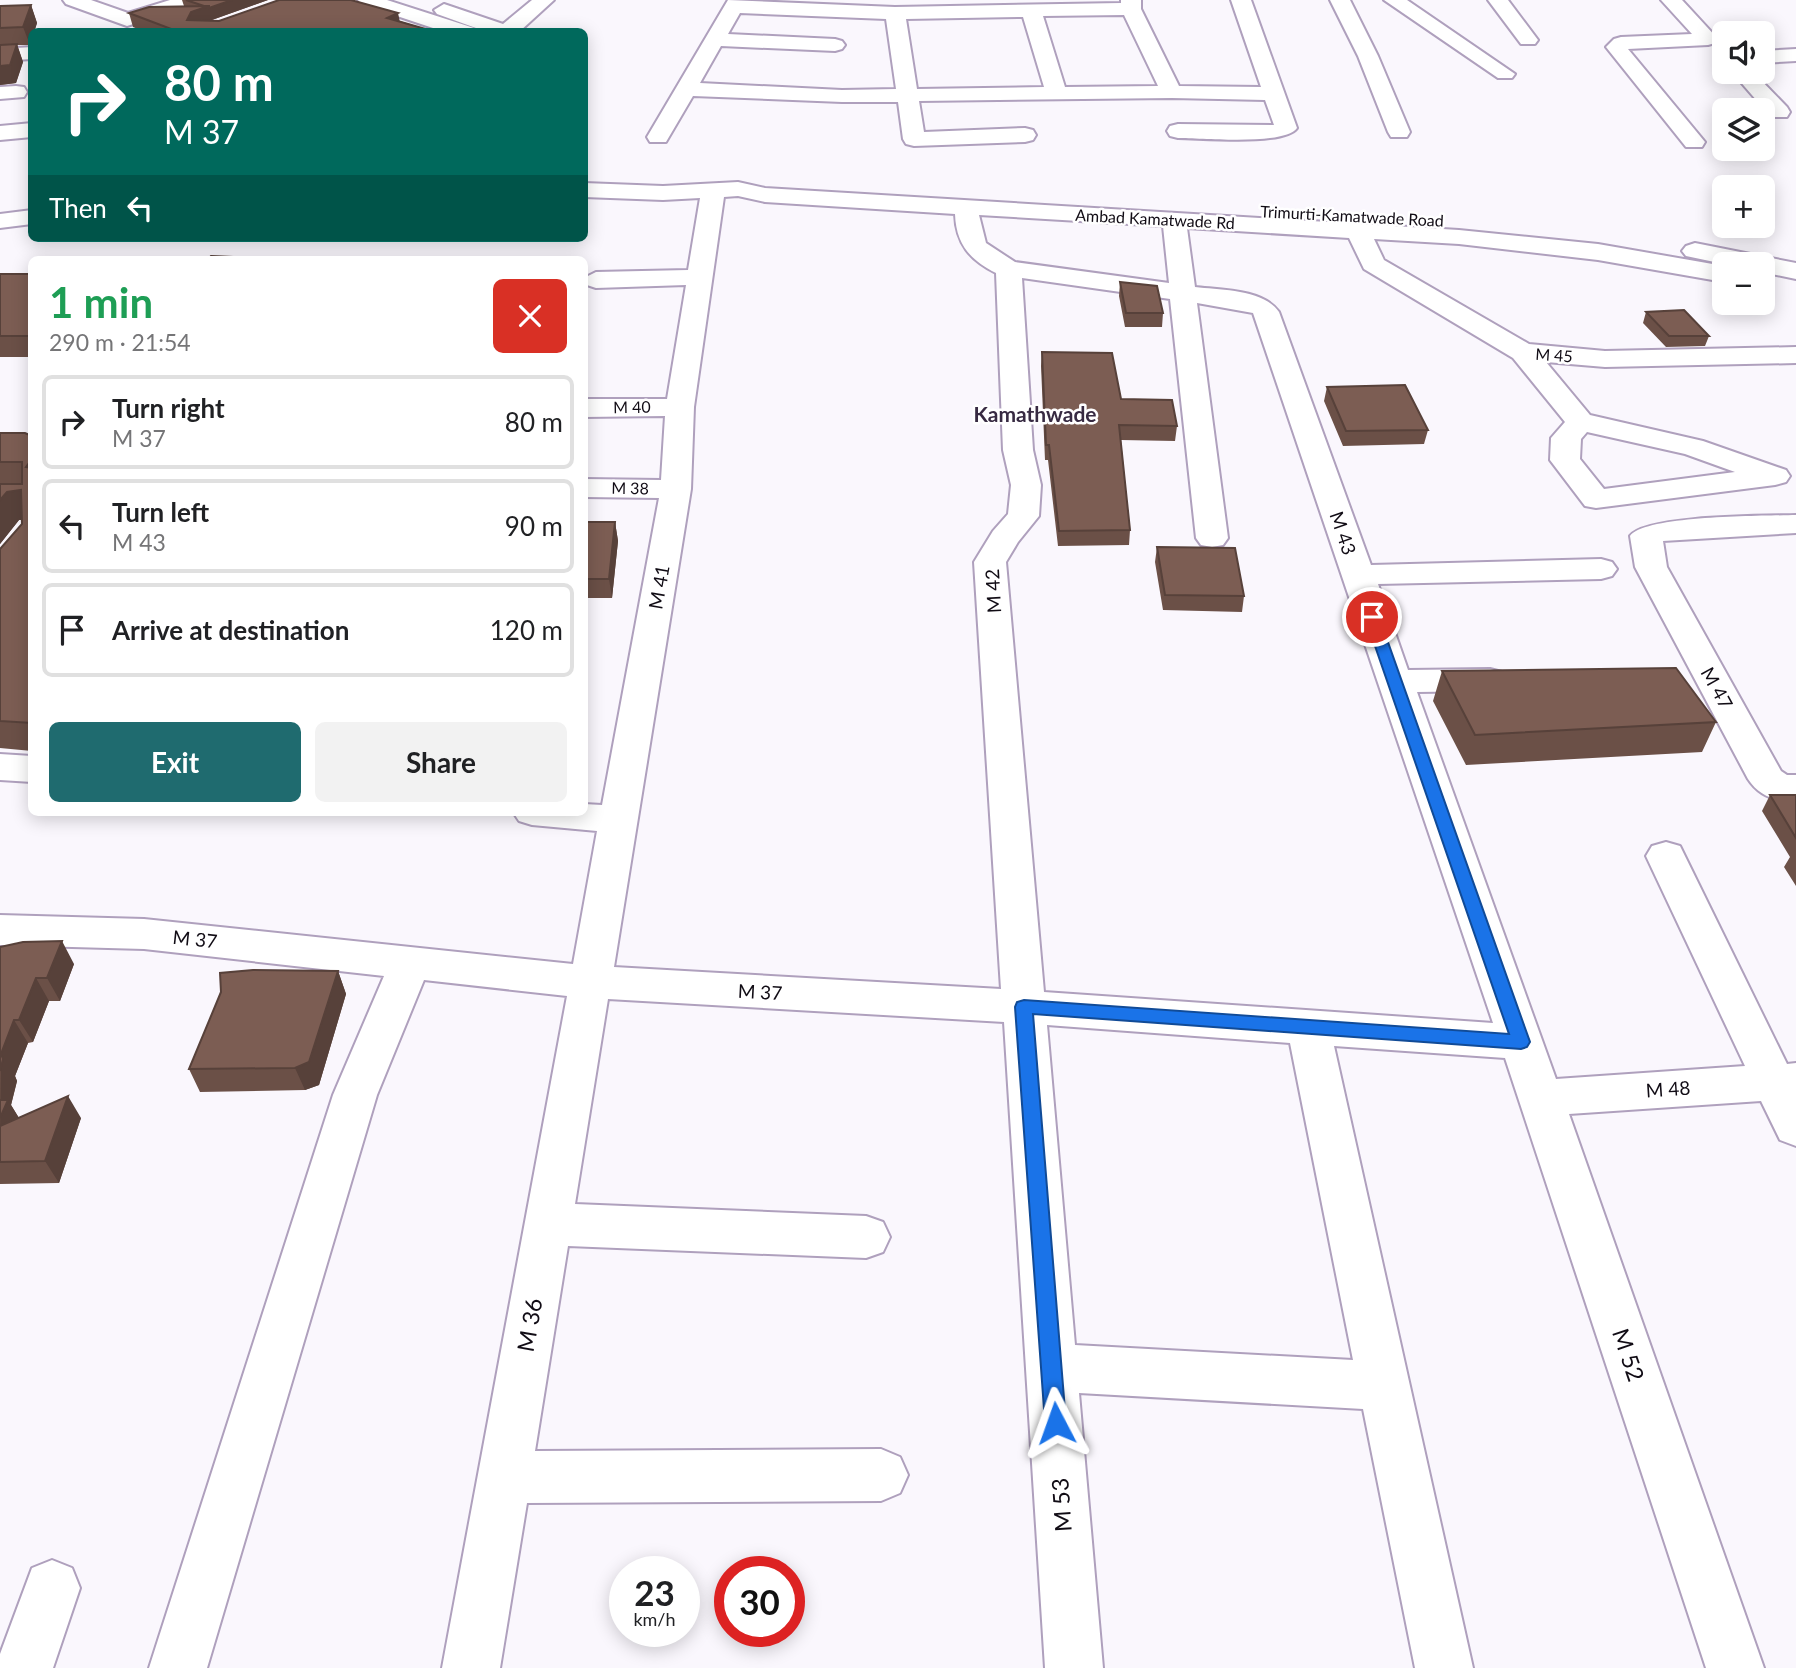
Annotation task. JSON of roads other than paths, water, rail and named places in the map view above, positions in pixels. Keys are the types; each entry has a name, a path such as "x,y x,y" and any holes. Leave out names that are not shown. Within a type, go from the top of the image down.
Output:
{"street":[{"path":"73,0 127,20 197,1"},
{"path":"368,0 455,28"},
{"path":"412,0 500,28"},
{"path":"510,28 544,0"},
{"path":"1178,131 1282,131 1286,128 1241,0"},
{"path":"1340,0 1368,56 1399,132"},
{"path":"1394,0 1505,74"},
{"path":"1498,0 1528,40"},
{"path":"1671,0 1712,41"},
{"path":"658,137 737,4 895,13 1031,10 1131,4 1172,92"},
{"path":"1031,10 1056,92"},
{"path":"895,13 914,139 1025,135"},
{"path":"417,28 435,21"},
{"path":"717,40 835,45"},
{"path":"1694,142 1616,45 1712,45"},
{"path":"0,55 28,53"},
{"path":"1775,56 1796,55"},
{"path":"1753,84 1779,112"},
{"path":"688,89 842,96 1056,92 1276,94"},
{"path":"0,133 28,130"},
{"name":"Trimurti-Kamatwade Road","path":"725,190 765,181 1448,221 1655,245 1796,271"},
{"name":"Ambad Kamatwade Rd","path":"588,190 663,193 725,190 967,208 1358,230 1530,243 1712,272"},
{"name":"M 41","path":"590,982 676,489 680,407 701,277 725,190"},
{"path":"967,208 967,231 974,247 985,258 1009,269"},
{"path":"0,221 28,218"},
{"path":"1174,220 1212,538"},
{"name":"M 45","path":"1358,230 1373,264 1523,352 1605,359 1796,355"},
{"name":"M 43","path":"1009,269 1253,303 1266,312 1521,1042"},
{"name":"M 42","path":"1009,269 1019,429 1017,450 1026,485 1023,516 1004,538 990,562 1024,1007"},
{"path":"596,280 701,277"},
{"path":"1775,284 1796,288"},
{"path":"1523,352 1580,422 1693,447 1786,480"},
{"name":"M 40","path":"588,408 680,407"},
{"path":"1580,422 1566,438 1564,460 1596,499 1786,480"},
{"name":"M 38","path":"588,488 676,489"},
{"name":"M 47","path":"1796,524 1653,534 1646,537 1651,568 1767,779 1783,789 1796,788"},
{"path":"1357,575 1601,569"},
{"path":"1394,681 1517,680"},
{"path":"0,767 28,769"},
{"path":"575,816 618,820"},
{"path":"1666,856 1786,1081 1796,1127"},
{"name":"M 37","path":"4,937 144,934 590,982 1024,1007 1521,1042"},
{"path":"178,1668 355,1095 411,962"},
{"name":"M 36","path":"471,1668 590,982"},
{"name":"M 53","path":"1024,1007 1074,1668"},
{"path":"1308,1027 1444,1668"},
{"name":"M 52","path":"1521,1042 1735,1668"},
{"name":"M 48","path":"1541,1098 1786,1081"},
{"path":"547,1224 866,1237"},
{"path":"1051,1368 1384,1386"},
{"path":"503,1477 881,1475"},
{"path":"24,1668 52,1588"}],"district":[{"name":"Kamathwade","path":"1035,415"}]}
